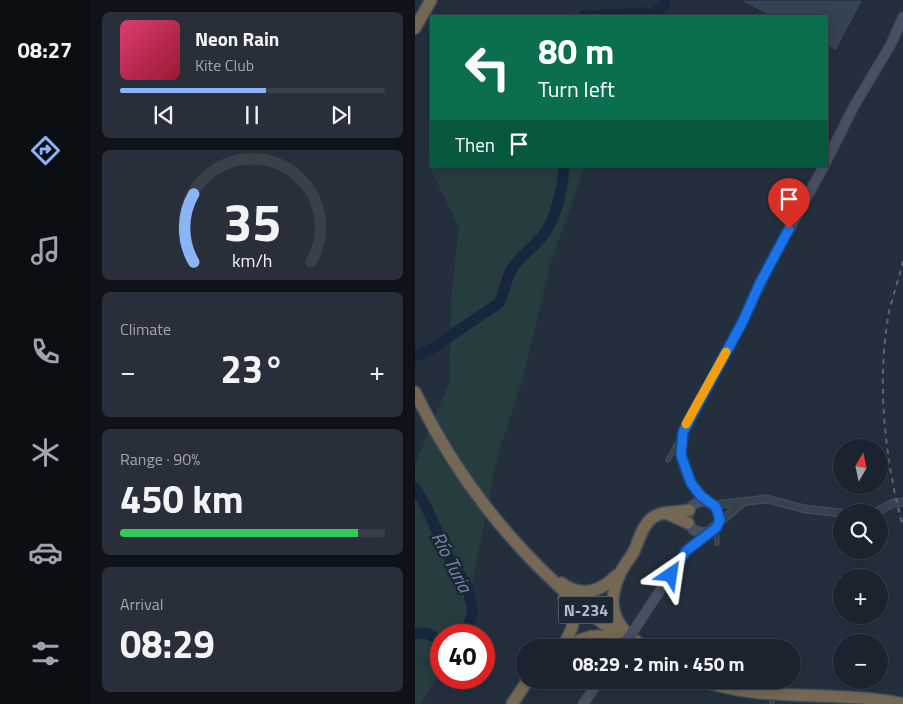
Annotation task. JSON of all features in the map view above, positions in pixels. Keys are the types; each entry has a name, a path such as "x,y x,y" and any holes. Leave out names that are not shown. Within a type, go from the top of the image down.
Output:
{"highway":[{"path":"415,28 431,0"},
{"name":"N-234","path":"415,392 458,469 478,497 521,548 539,568 606,627 624,639"},
{"path":"634,639 624,631 615,616 613,596 620,572 647,523 653,517 690,508"},
{"path":"664,514 689,525"},
{"path":"521,548 563,584 579,592 590,593 599,590 620,572"},
{"path":"539,568 567,601 574,615 572,630 566,639"},
{"path":"583,639 595,636 614,639"},
{"path":"511,704 522,689"},
{"path":"731,689 772,700 866,698 903,704"}],"street":[{"path":"828,158 849,115 888,50 903,17"},
{"path":"686,551 691,483 681,455 683,432 742,323 768,266 823,167"},
{"path":"691,483 720,515 717,526"},
{"path":"690,508 699,502 743,502 767,499 805,509 833,512"},
{"path":"628,639 686,551 743,502"},
{"path":"888,506 903,502"},
{"path":"689,525 699,533 706,533"},
{"path":"583,704 594,689"}],"lane":[{"path":"668,460 683,432"},
{"path":"717,526 717,543"}],"green space":[{"path":"597,8 601,15 558,15"},
{"path":"430,156 430,167 585,167 551,262 522,381 497,458 464,624 430,624 430,689 421,704 415,704 415,465 450,380 451,299 459,228 427,161"}],"building":[{"path":"739,0 863,0 836,51 828,46 828,15 768,15"}],"waterway":[{"name":"Río Turia","path":"653,15 665,4 665,0"},
{"name":"Río Turia","path":"603,15 644,13 649,15"},
{"name":"Río Turia","path":"415,356 428,351 499,303 513,267 541,238 553,218 559,201 564,167"},
{"name":"Río Turia","path":"415,488 426,506 446,552 468,588 473,612 469,624"},
{"name":"Río Turia","path":"415,634 425,633 430,635"}],"railway":[{"path":"903,261 889,312 883,366 884,421 887,448 903,527"}],"slow traffic":[{"path":"686,424 726,352"}],"route":[{"path":"671,575 686,551 702,536 716,528 720,520 716,507 701,496 691,483 681,455 683,432 690,415 742,323 760,283 789,229"}]}
